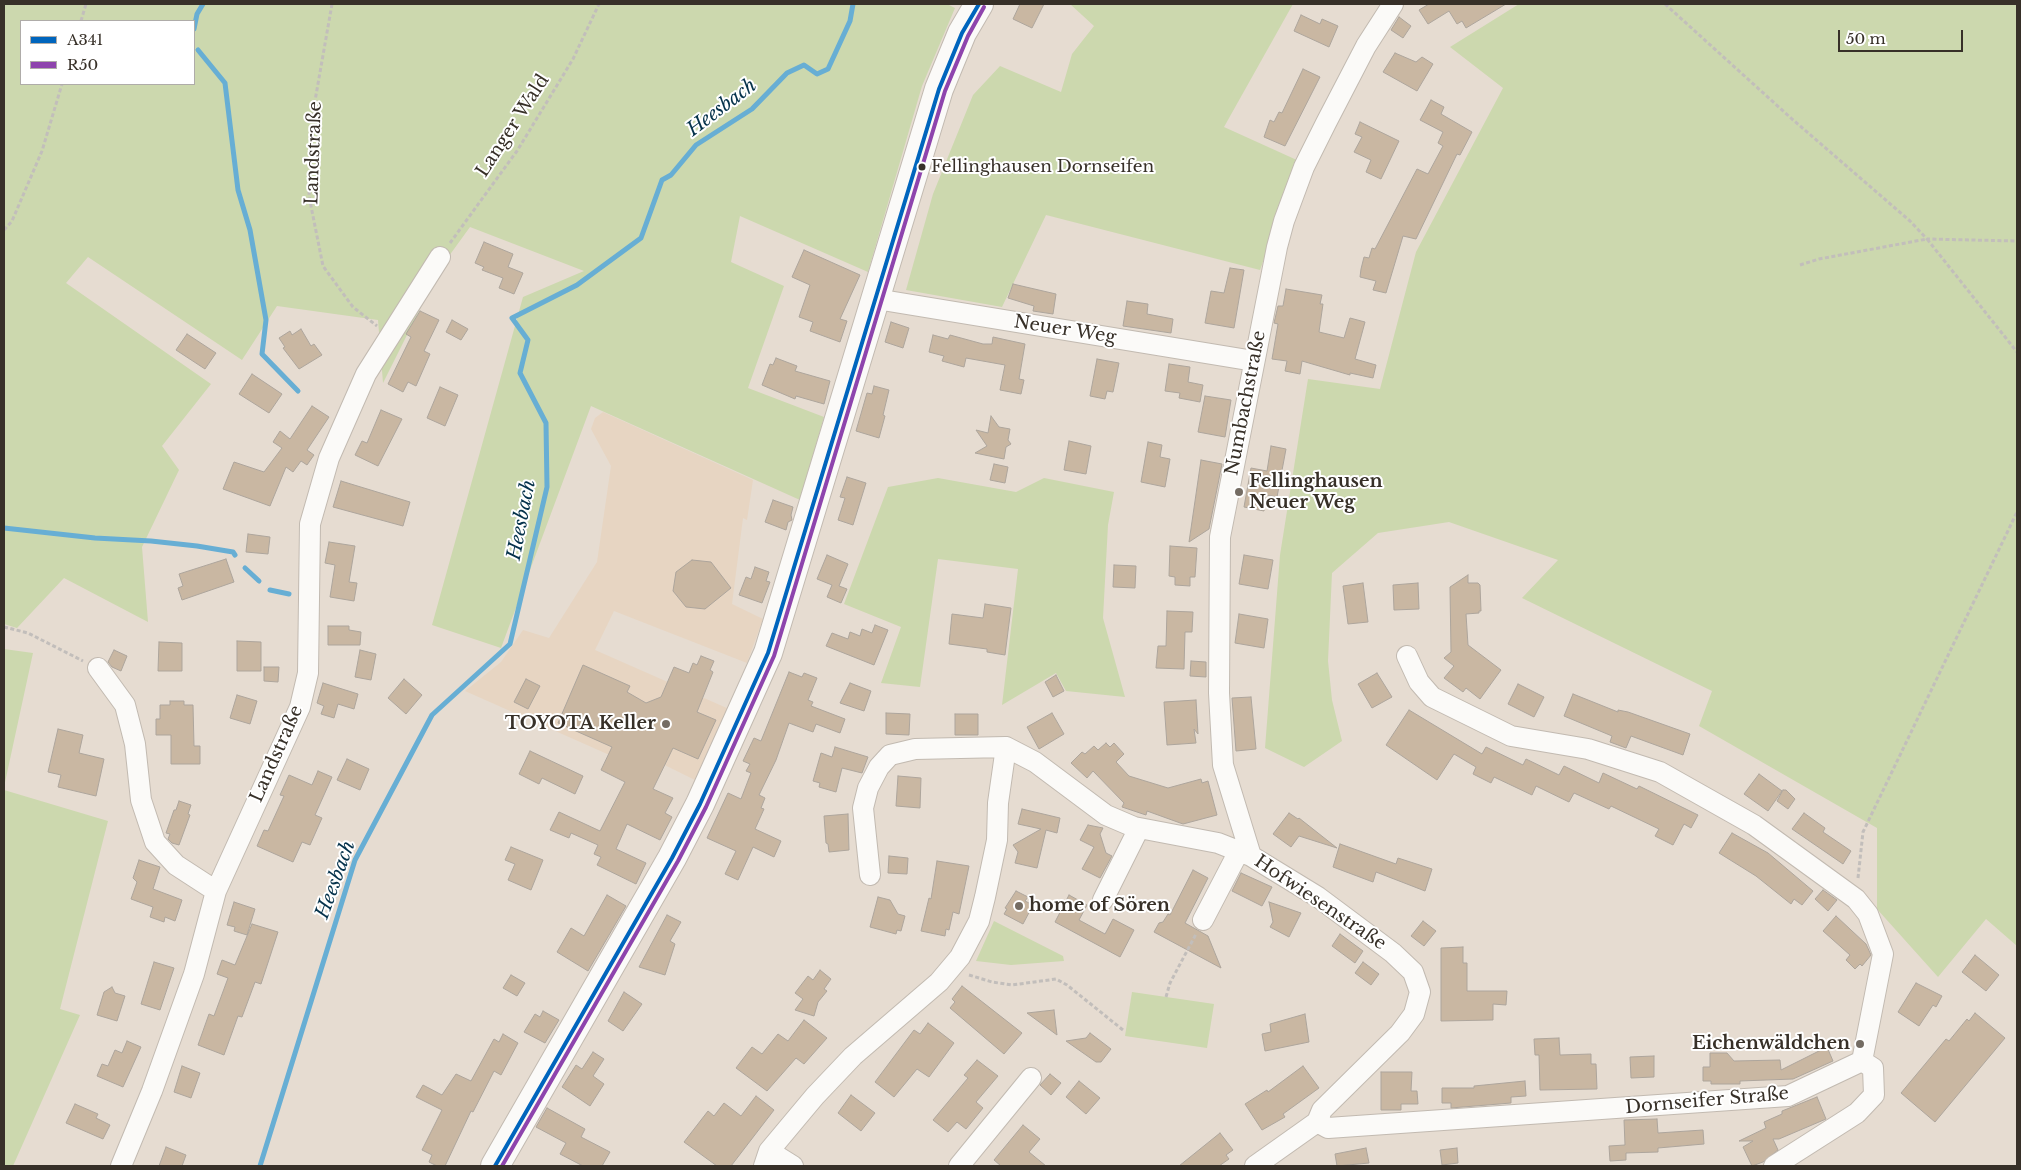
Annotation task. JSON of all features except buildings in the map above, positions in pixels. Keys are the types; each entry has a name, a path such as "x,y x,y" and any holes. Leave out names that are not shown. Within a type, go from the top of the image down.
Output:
{"main road":[{"path":"495,1166 672,858 700,804 768,653 939,89 962,33 979,4"}],"street":[{"name":"Numbachstraße","path":"1245,853 1223,765 1219,693 1220,537 1277,247 1304,167 1366,46 1394,4"},
{"name":"Landstraße","path":"122,1166 152,1091 194,974 216,891 300,707 308,673 310,524 329,458 366,374 440,258"},
{"name":"Neuer Weg","path":"876,299 1254,361"},
{"path":"1407,656 1418,682 1432,697 1510,736 1588,749 1660,772 1754,825 1856,899 1868,914 1883,954 1862,1061 1873,1068 1874,1095 1856,1113 1774,1166"},
{"path":"98,668 125,705 135,744 141,800 155,842 176,865 216,891"},
{"path":"793,1166 767,1158 816,1096 853,1056 939,982 960,957 981,913 997,840 998,803 1006,747 915,749 890,755 879,767 863,808 870,875"},
{"name":"Hofwiesenstraße","path":"1006,747 1035,762 1106,815 1139,828 1218,843 1245,853 1318,897 1393,953 1413,972 1420,992 1414,1014 1400,1033 1322,1110 1317,1122"},
{"path":"1103,900 1139,828"},
{"name":"Hofwiesenstraße","path":"1204,920 1245,853"},
{"name":"Dornseifer Straße","path":"1317,1122 1328,1128 1788,1096 1862,1061"},
{"path":"959,1166 1031,1078"},
{"path":"1255,1166 1317,1122"}],"path":[{"path":"81,20 86,4"},
{"name":"Landstraße","path":"332,4 312,118 309,196 323,266 353,307 389,336"},
{"name":"Langer Wald","path":"440,258 517,151 573,59 599,4"},
{"path":"1666,4 1792,119 1910,221 2017,352"},
{"path":"4,230 12,221 42,151 62,85"},
{"path":"1800,266 1819,259 1926,239 2017,240"},
{"path":"1856,899 1863,832 2017,512"},
{"path":"4,627 28,633 98,668"},
{"path":"1166,997 1170,984 1204,920"},
{"path":"953,966 968,974 992,982 1012,985 1056,979 1123,1030"}],"shaded area":[{"path":"603,412 753,480 747,520 743,518 732,604 763,619 747,663 614,611 595,650 729,709 697,781 622,744 614,757 465,691 501,662 523,630 549,638 597,562 611,466 591,429 595,418"}],"green space":[{"path":"4,4 947,4 955,8 922,86 868,272 740,216 731,262 784,286 748,388 824,417 800,500 591,406 501,648 432,625 523,297 584,271 470,227 441,267 383,383 378,320 277,306 242,360 88,257 66,283 211,384 162,446 179,470 142,547 148,622 64,578 17,628 4,624"},
{"path":"1070,4 1293,4 1224,127 1299,161 1260,270 1046,215 1002,307 906,290 933,194 973,95 1000,66 1061,92 1072,54 1094,26"},
{"path":"1519,4 2017,4 2017,946 1986,919 1938,977 1877,909 1877,828 1699,726 1712,691 1522,598 1558,560 1449,522 1378,533 1332,573 1328,661 1332,700 1342,741 1304,767 1265,748 1280,555 1308,379 1380,389 1416,252 1503,88 1450,47"},
{"path":"938,478 1016,492 1044,478 1114,492 1108,525 1103,618 1125,697 1066,691 1056,673 1002,705 1018,569 938,559 920,687 881,683 901,627 844,604 888,487"},
{"path":"4,649 33,653 4,787"},
{"path":"4,790 108,821 60,1009 80,1015 13,1166 4,1166"},
{"path":"994,921 1063,956 1064,961 1011,965 976,961"},
{"path":"1132,992 1214,1004 1207,1048 1125,1036"}],"waterway":[{"path":"195,24 197,14 203,4"},
{"name":"Heesbach","path":"260,1166 355,860 432,715 510,644 547,487 546,423 520,373 528,340 512,318 577,285 641,238 662,180 671,175 696,145 752,109 787,73 804,65 817,74 828,69 850,21 853,4"},
{"path":"198,50 225,83 238,190 250,230 266,320 262,354 298,391"},
{"path":"4,528 95,538 197,546 233,552 235,555"},
{"path":"245,568 259,581"},
{"path":"270,590 289,594"}],"transit line":[{"name":"A341","path":"495,1166 672,858 700,804 768,653 939,89 962,33 979,4"},
{"name":"R50","path":"502,1166 678,861 706,807 774,656 945,91 968,36 984,7"}],"place":[{"name":"Fellinghausen Dornseifen","path":"922,167"},
{"name":"Fellinghausen Neuer Weg","path":"1239,492"},
{"name":"TOYOTA Keller","path":"666,724"},
{"name":"home of Sören","path":"1019,906"},
{"name":"Eichenwäldchen","path":"1860,1044"}]}
